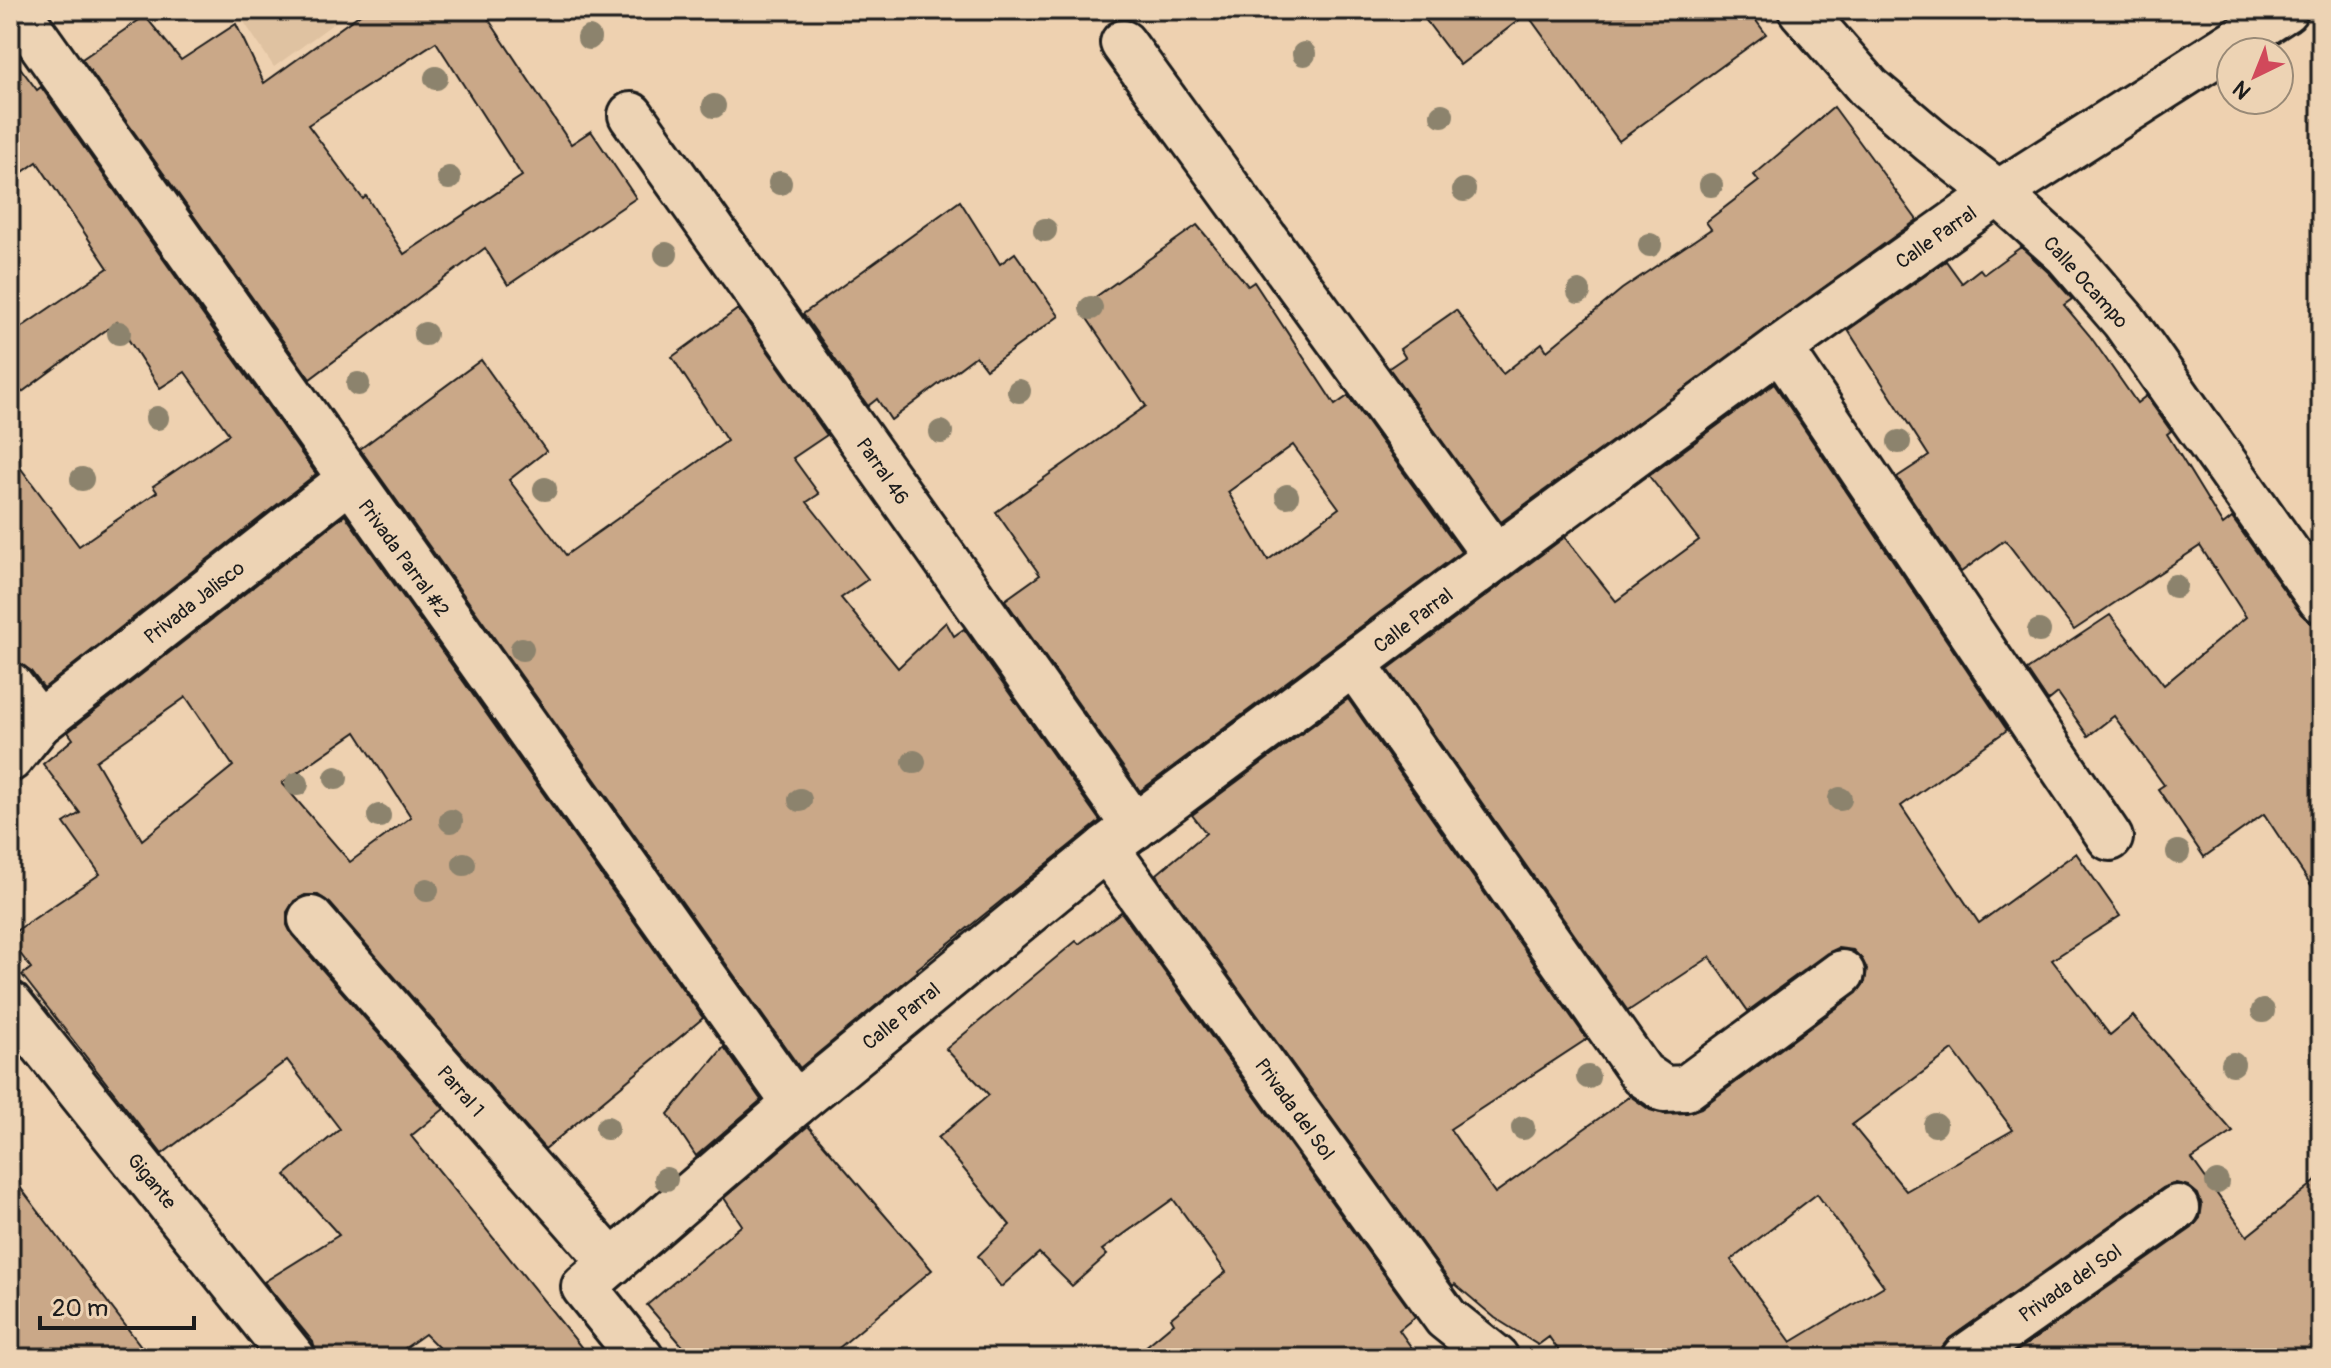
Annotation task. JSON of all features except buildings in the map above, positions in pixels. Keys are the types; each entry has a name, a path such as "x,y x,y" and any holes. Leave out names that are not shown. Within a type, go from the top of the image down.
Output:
{"street":[{"name":"Privada Parral #2","path":"17,10 795,1104"},
{"name":"Calle Ocampo","path":"1801,10 1869,88 1998,193 2067,255 2124,321 2321,600"},
{"name":"Calle Parral","path":"598,1275 795,1104 1120,838 1780,348 1998,193 2285,10"},
{"path":"1123,43 1496,557"},
{"name":"Parral 46","path":"631,115 1120,838"},
{"path":"1780,348 2110,838"},
{"name":"Privada Jalisco","path":"39,723 349,480"},
{"path":"1354,664 1642,1074 1664,1089 1686,1088 1842,973"},
{"path":"10,685 39,723 10,759"},
{"name":"Privada del Sol","path":"1120,838 1446,1318 1496,1358"},
{"name":"Parral 1","path":"311,919 598,1275 641,1358"},
{"name":"Gigante","path":"10,1004 293,1358"},
{"name":"Privada del Sol","path":"1964,1358 2177,1208"}],"shaded area":[{"path":"236,10 352,10 274,67"}]}
